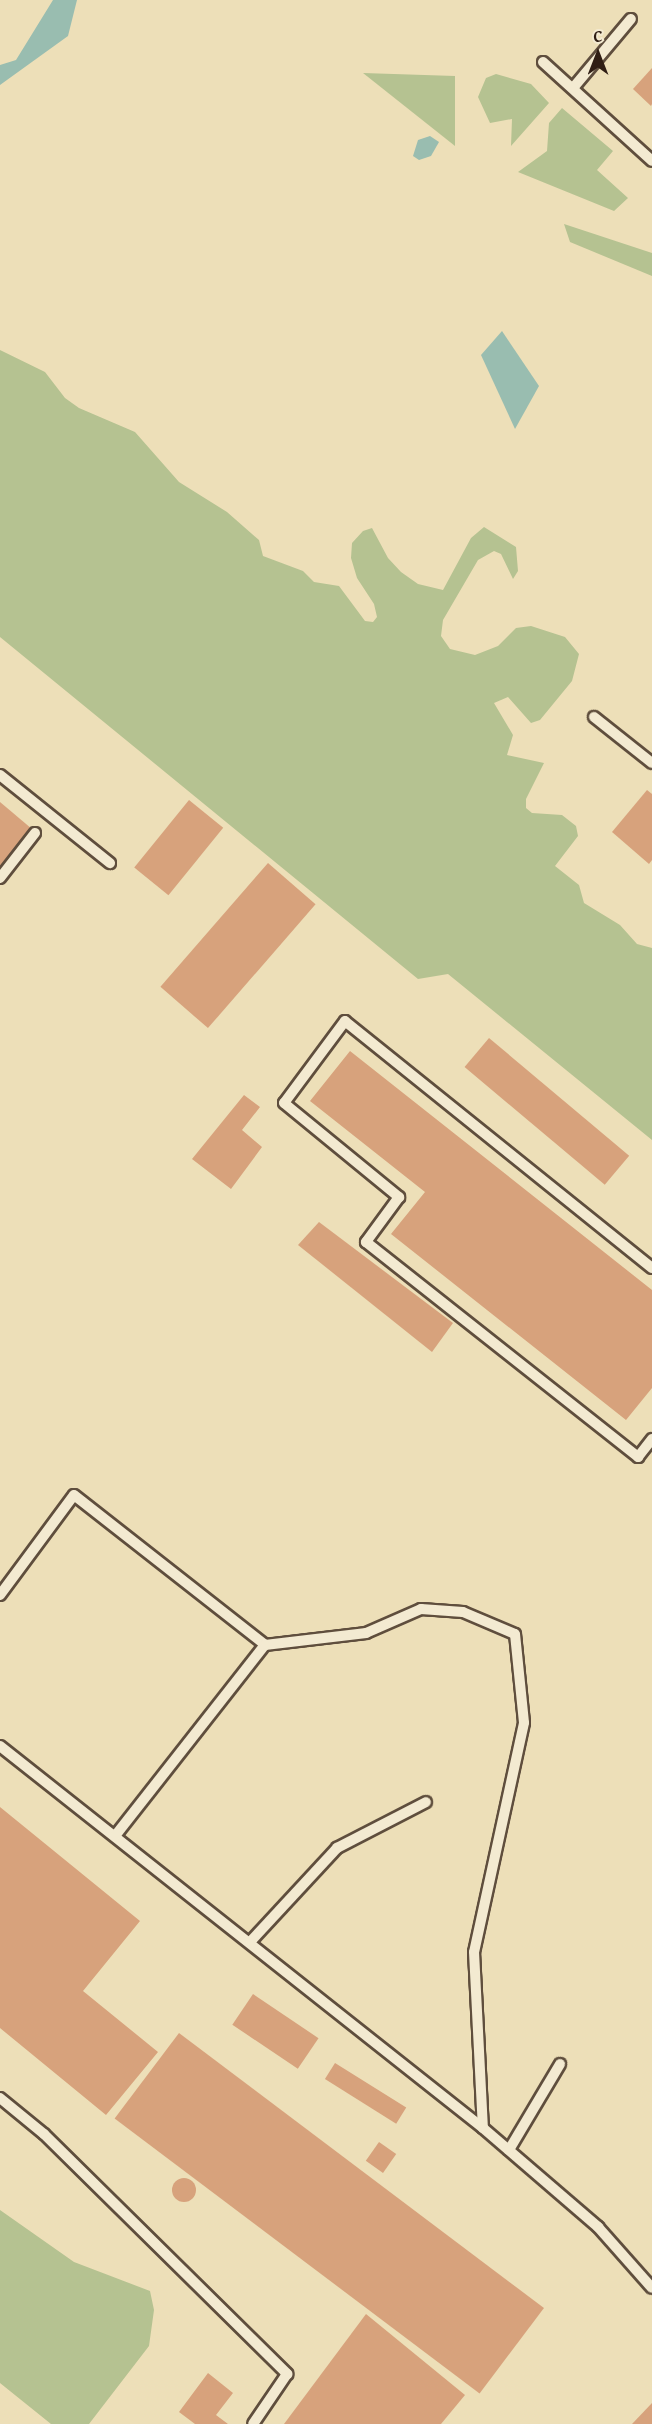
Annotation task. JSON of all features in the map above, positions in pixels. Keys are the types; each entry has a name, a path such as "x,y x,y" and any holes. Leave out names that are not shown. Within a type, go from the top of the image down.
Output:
{"lane":[{"path":"573,88 631,19"},
{"path":"543,62 652,161"},
{"path":"594,717 652,763"},
{"path":"0,775 110,863"},
{"path":"0,878 35,833"},
{"path":"652,1268 345,1021 284,1103 399,1197 366,1242 638,1457 652,1439"},
{"path":"0,1595 74,1495 265,1645 366,1633 421,1609 463,1612 515,1634 524,1723 474,1952 483,2128"},
{"path":"115,1836 265,1645"},
{"path":"0,1746 251,1941 483,2128 598,2226 652,2288"},
{"path":"251,1941 337,1848 426,1802"},
{"path":"509,2150 560,2064"},
{"path":"0,2098 44,2134 287,2374 253,2424"}],"green space":[{"path":"363,73 455,76 455,146"},
{"path":"496,74 531,84 549,103 511,146 512,119 490,123 478,97 486,78"},
{"path":"562,108 613,151 597,170 628,198 614,211 518,172 547,151 549,123"},
{"path":"564,224 652,253 652,276 570,242"},
{"path":"0,350 45,372 65,398 79,408 135,432 179,482 227,512 259,540 263,556 303,571 314,582 339,586 365,621 373,622 377,617 374,604 357,578 351,558 352,543 363,531 372,528 388,558 401,572 418,584 443,590 471,538 484,527 516,547 518,571 513,579 501,554 494,551 478,560 443,620 441,636 450,649 475,655 498,646 516,628 531,626 565,637 579,654 572,681 540,720 531,723 508,697 494,703 513,735 507,755 544,763 526,799 526,808 532,813 562,815 576,826 578,836 555,866 579,885 584,903 620,925 637,944 652,948 652,1140 448,974 418,979 0,637"},
{"path":"0,2210 74,2262 150,2291 154,2310 149,2346 89,2424 51,2424 0,2383"}],"water":[{"path":"53,0 77,0 68,36 0,85 0,65 16,60"},
{"path":"430,136 439,142 431,156 419,160 413,156 418,140"},
{"path":"502,331 539,386 515,429 481,355"}],"building":[{"path":"652,68 652,104 651,106 633,89"},
{"path":"647,790 652,794 652,860 649,864 612,832"},
{"path":"189,800 223,828 168,895 134,868"},
{"path":"0,802 32,829 0,868"},
{"path":"268,863 316,904 208,1028 160,987"},
{"path":"489,1038 629,1156 605,1185 465,1067"},
{"path":"350,1051 652,1290 652,1388 626,1420 391,1234 425,1192 310,1101"},
{"path":"244,1095 260,1107 242,1130 262,1147 231,1189 192,1159"},
{"path":"319,1222 453,1323 432,1352 298,1245"},
{"path":"0,1807 140,1921 83,1991 158,2052 106,2115 0,2028"},
{"path":"253,1994 318,2038 298,2069 232,2025"},
{"path":"179,2033 544,2308 480,2393 115,2118"},
{"path":"335,2063 406,2108 396,2124 325,2079"},
{"path":"379,2142 396,2154 383,2173 366,2161"},
{"path":"184,2178 189,2179 195,2185 195,2195 189,2201 184,2202 179,2201 173,2195 172,2190 173,2185 179,2179"},
{"path":"366,2314 465,2395 441,2424 284,2424"},
{"path":"208,2373 233,2393 216,2415 228,2424 195,2424 179,2412"},
{"path":"652,2403 652,2424 632,2424"}]}
